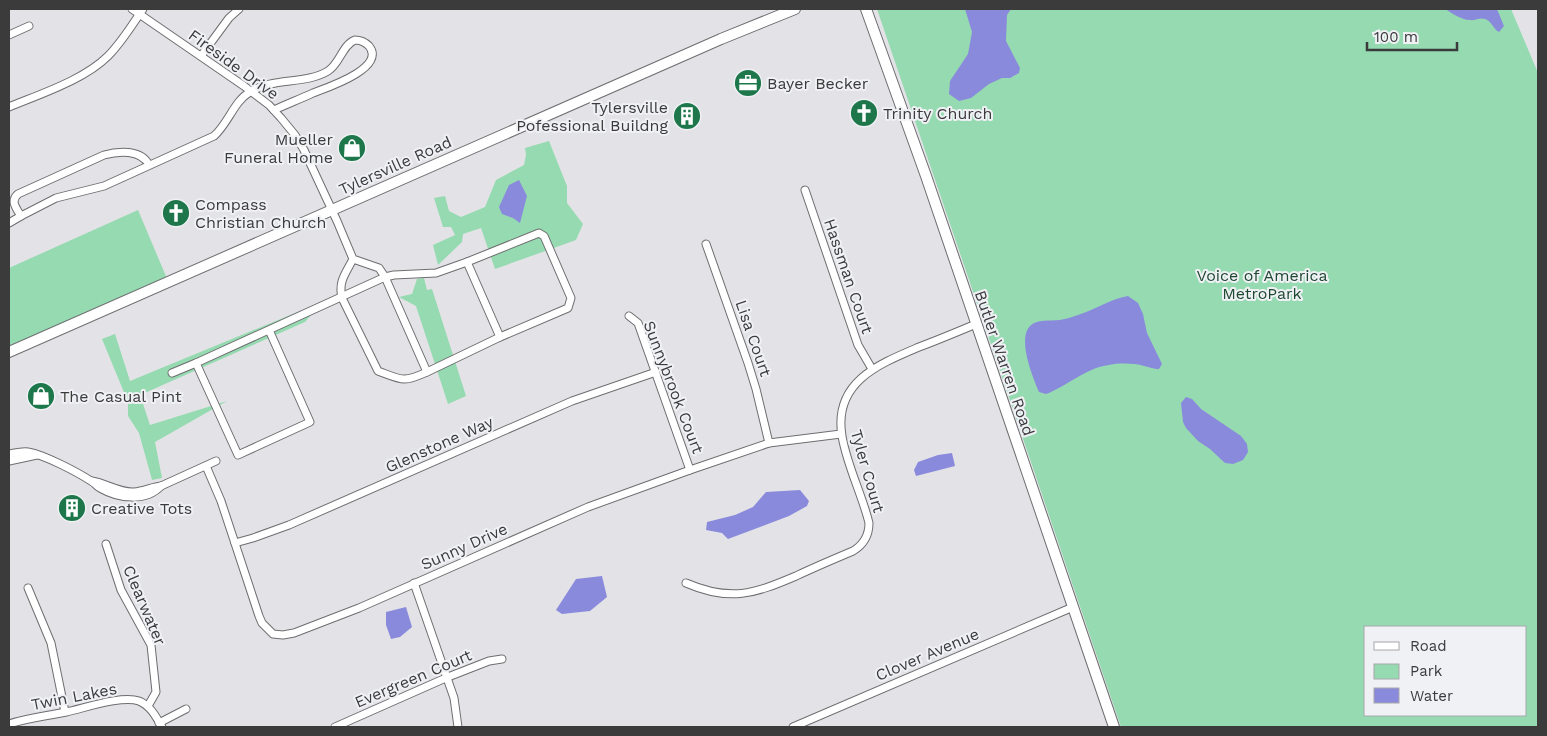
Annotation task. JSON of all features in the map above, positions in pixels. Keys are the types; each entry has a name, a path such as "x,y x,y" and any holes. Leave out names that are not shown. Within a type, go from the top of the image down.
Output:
{"main road":[{"name":"Tylersville Road","path":"9,352 721,39 796,9"},
{"name":"Butler Warren Road","path":"866,9 926,176 1114,727"}],"street":[{"name":"Fireside Drive","path":"132,9 141,11 251,91 274,110 295,135 304,150 353,259"},
{"path":"201,56 229,18 239,9"},
{"path":"9,108 76,78 100,64 116,48 141,11"},
{"path":"9,35 29,26"},
{"path":"9,223 56,198 104,186 214,136 241,100 251,91 266,85 313,77 326,72 336,64 348,45 355,40 364,42 370,48 371,60 358,73 274,110"},
{"path":"21,216 13,201 14,197 18,194 104,155 117,152 134,154 144,158 149,164"},
{"name":"Hassman Court","path":"805,190 858,345 872,369"},
{"path":"172,373 342,298 385,277 436,273 539,233 544,236 571,298 568,308 410,380 398,379 378,371 342,298 341,281 353,259 378,268 385,277 427,372"},
{"name":"Lisa Court","path":"706,244 748,363 769,443"},
{"path":"467,262 500,338"},
{"name":"Sunnybrook Court","path":"630,316 638,323 690,470"},
{"name":"Tyler Court","path":"686,583 715,592 750,593 775,585 853,551 860,546 867,536 869,523 842,434 842,416 847,398 856,383 872,369 976,324"},
{"path":"196,362 238,455 310,422 269,330"},
{"name":"Glenstone Way","path":"235,543 289,525 572,402 656,372"},
{"name":"Sunny Drive","path":"206,466 221,501 262,623 273,634 283,635 320,624 588,507 690,470 769,443 842,434"},
{"path":"9,454 28,452 37,455 53,461 108,492 130,497 142,497 155,493 161,486 216,461"},
{"path":"9,461 37,455"},
{"name":"Clearwater","path":"106,544 121,590 151,646 156,692 148,706"},
{"path":"414,583 448,677 454,698 458,727"},
{"path":"28,588 51,643 65,712"},
{"name":"Clover Avenue","path":"793,727 1073,607"},
{"name":"Evergreen Court","path":"335,727 448,677 489,661 502,659"},
{"name":"Twin Lakes","path":"9,724 126,699 140,701 148,706"},
{"path":"148,706 160,725 186,709"}],"green space":[{"name":"Voice of America MetroPark","path":"877,9 1511,9 1538,73 1538,727 1121,727"},
{"path":"549,141 567,186 567,203 583,224 576,240 495,269 481,228 463,234 462,242 438,265 433,245 455,235 451,227 443,227 434,198 445,196 449,211 461,217 485,207 496,180 524,165 525,148"},
{"path":"138,210 168,281 12,351 9,341 9,268"},
{"path":"424,278 427,290 432,289 466,396 448,404 416,306 399,297 412,294 417,279"},
{"path":"300,311 313,313 305,322 140,395 150,425 227,401 155,442 162,478 152,480 139,433 128,416 128,402 102,339 115,334 130,381"}],"water":[{"path":"965,9 1011,9 1007,15 1006,41 1020,68 1019,73 1010,78 1002,78 989,84 971,98 959,101 949,94 950,81 968,54 972,32"},
{"path":"1445,9 1497,9 1504,26 1499,32 1485,19 1463,19"},
{"path":"519,180 527,196 520,223 502,214 499,207 509,185"},
{"path":"1128,296 1138,303 1143,314 1147,333 1162,364 1159,369 1131,364 1109,365 1084,373 1062,387 1046,394 1039,392 1027,359 1025,340 1026,332 1030,326 1040,321 1060,320 1071,317"},
{"path":"1186,397 1192,399 1201,409 1241,436 1247,444 1248,452 1243,460 1233,464 1225,463 1198,441 1186,428 1183,422 1181,403"},
{"path":"952,453 955,466 916,476 914,470 918,462 938,455"},
{"path":"800,490 809,501 807,506 789,516 728,539 722,533 706,530 707,522 735,515 753,507 766,492"},
{"path":"602,576 607,597 590,611 562,614 556,610 576,579"},
{"path":"406,607 412,627 400,637 391,639 386,625 386,612"}],"place":[{"name":"Bayer Becker","path":"748,83"},
{"name":"Trinity Church","path":"864,113"},
{"name":"Tylersville Pofessional Buildng","path":"687,116"},
{"name":"Mueller Funeral Home","path":"352,148"},
{"name":"Compass Christian Church","path":"176,213"},
{"name":"The Casual Pint","path":"41,396"},
{"name":"Creative Tots","path":"72,508"}]}
